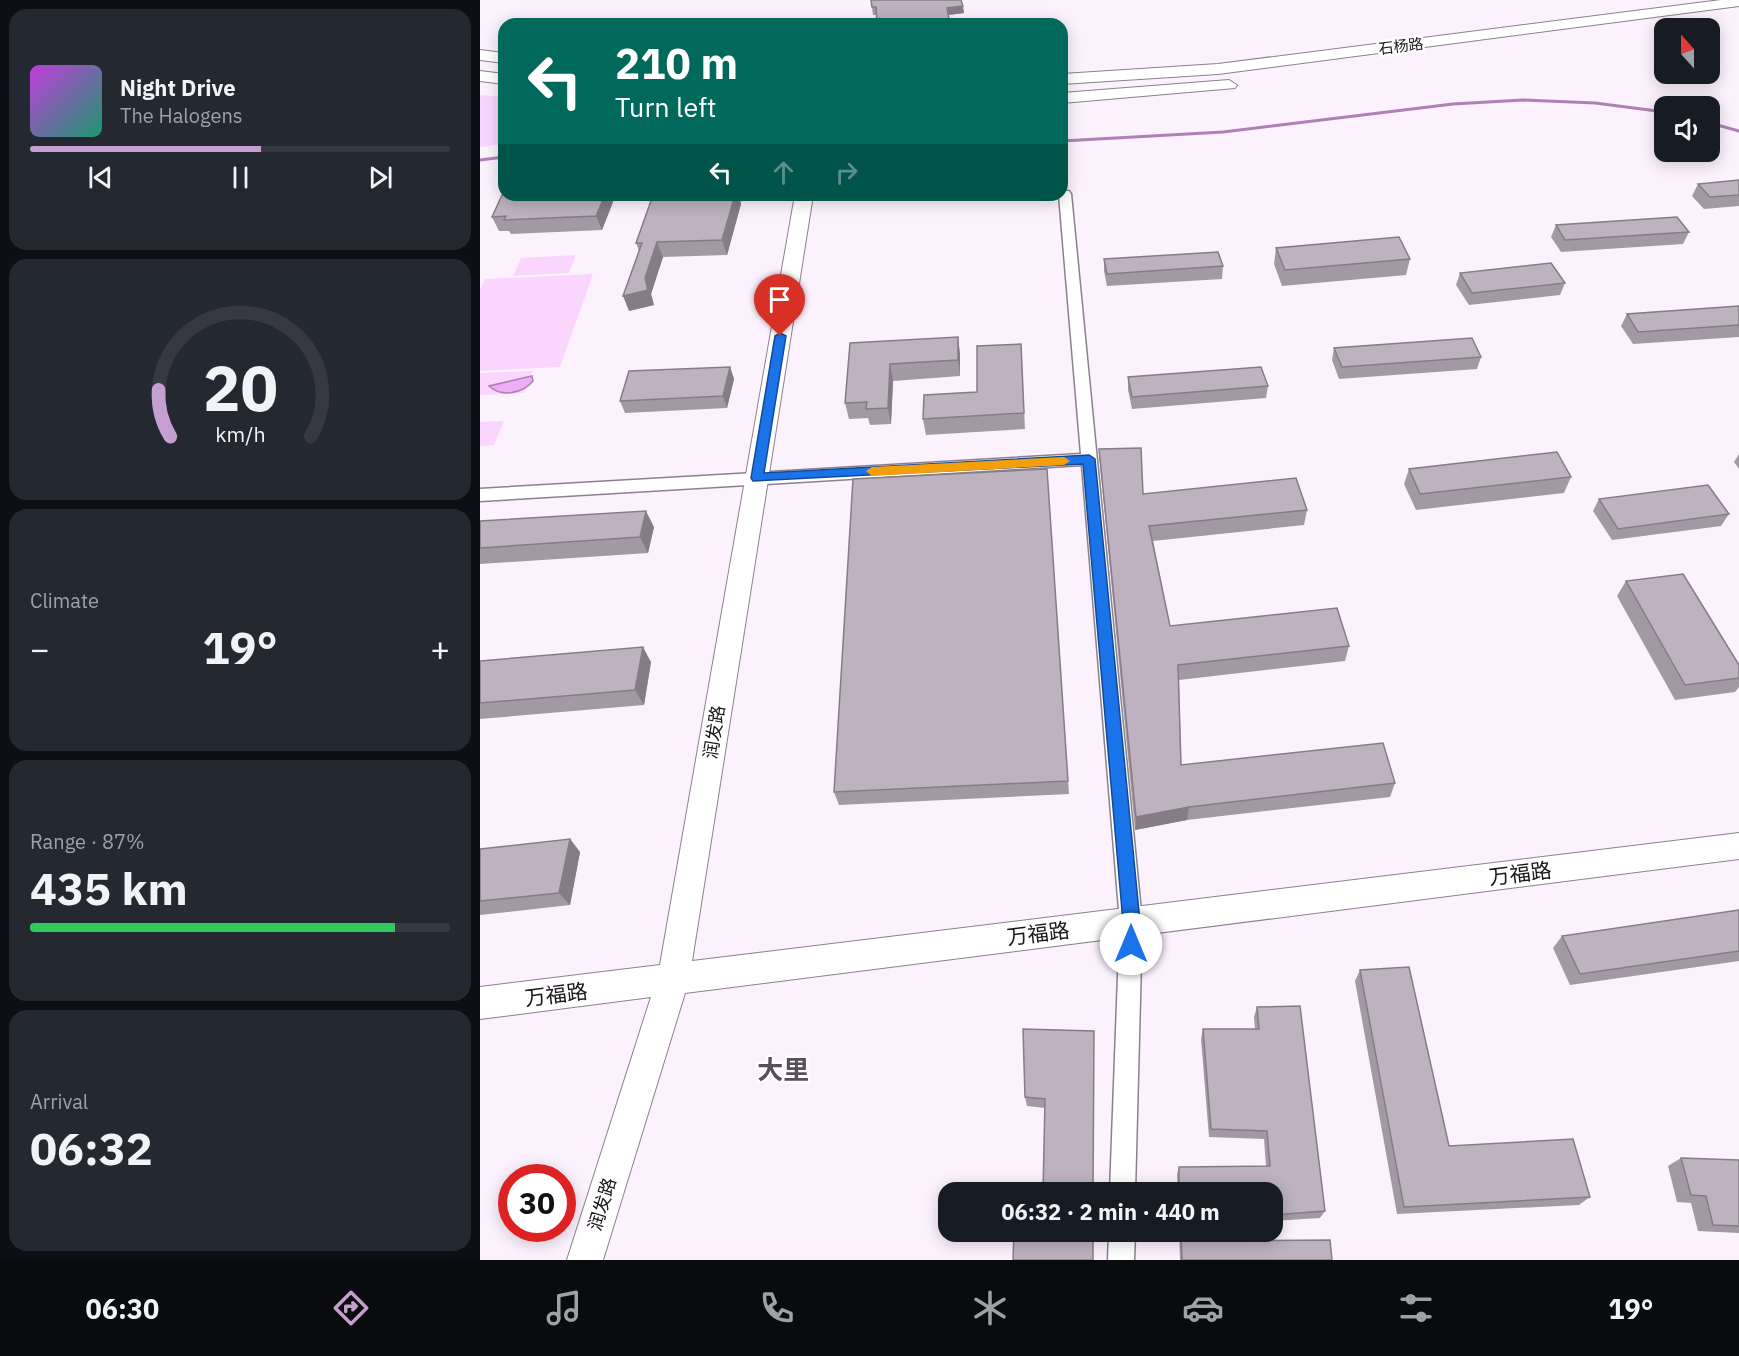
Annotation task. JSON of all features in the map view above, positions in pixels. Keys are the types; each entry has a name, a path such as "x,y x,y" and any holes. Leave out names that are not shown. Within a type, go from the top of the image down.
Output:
{"main road":[{"name":"石杨路","path":"1068,78 1218,69 1739,2"},
{"path":"480,55 498,57"},
{"path":"480,76 498,78"},
{"path":"1068,98 1248,83"},
{"name":"润发路","path":"585,1260 673,979 803,201"},
{"name":"万福路","path":"480,1003 1739,846"}],"street":[{"path":"1066,201 1131,922 1123,1182"},
{"path":"480,495 1089,459"},
{"path":"1121,1260 1122,1242"}],"shaded area":[{"path":"480,95 498,96 498,145 480,147"},
{"path":"576,255 569,273 513,276 521,258"},
{"path":"593,274 560,367 480,371 480,290 485,279"},
{"path":"532,371 524,393 480,395 480,373"},
{"path":"532,376 533,381 518,391 500,392 489,386"},
{"path":"504,421 494,445 480,446 480,422"}],"building":[{"path":"871,0 961,0 963,6 947,8 949,18 877,18 876,7 872,7"},
{"path":"1739,180 1739,195 1710,197 1698,184"},
{"path":"499,201 602,201 596,216 504,220 506,216 492,217"},
{"path":"651,201 733,201 722,240 657,242 645,278 648,290 623,296 642,243 636,243"},
{"path":"1677,217 1689,232 1565,240 1556,225"},
{"path":"1399,237 1410,259 1285,270 1276,248"},
{"path":"1218,252 1223,266 1107,274 1104,259"},
{"path":"1551,263 1565,283 1472,293 1460,273"},
{"path":"1739,306 1739,325 1638,332 1627,314"},
{"path":"958,337 958,360 890,364 888,408 866,409 867,402 845,403 850,343"},
{"path":"1472,338 1481,357 1342,367 1334,348"},
{"path":"1021,344 1024,413 923,419 924,395 977,392 977,346"},
{"path":"730,367 723,396 620,401 629,371"},
{"path":"1261,367 1268,386 1132,397 1128,377"},
{"path":"1141,448 1143,494 1296,478 1307,510 1149,526 1170,626 1337,608 1349,646 1178,665 1181,765 1383,743 1395,783 1189,807 1136,817 1099,449"},
{"path":"1557,452 1571,477 1420,494 1409,469"},
{"path":"1047,469 1068,781 834,792 853,479"},
{"path":"1708,485 1729,514 1618,529 1599,499"},
{"path":"646,511 640,537 480,548 480,521"},
{"path":"1683,574 1739,665 1739,678 1685,685 1626,581"},
{"path":"643,647 635,690 480,703 480,661"},
{"path":"570,839 559,893 480,901 480,849"},
{"path":"1739,910 1739,951 1580,974 1562,936"},
{"path":"1409,967 1449,1146 1573,1139 1590,1197 1404,1207 1360,970"},
{"path":"1300,1006 1325,1211 1283,1214 1283,1182 1179,1182 1179,1167 1270,1166 1267,1131 1211,1129 1203,1029 1259,1029 1257,1007"},
{"path":"1023,1029 1094,1031 1093,1182 1043,1182 1045,1099 1025,1097"},
{"path":"1681,1158 1739,1160 1739,1226 1713,1225 1706,1196 1691,1195"},
{"path":"1330,1240 1332,1260 1182,1260 1181,1242"},
{"path":"1014,1242 1093,1242 1093,1260 1013,1260"}],"waterway":[{"path":"1068,141 1223,132 1453,104 1523,100 1595,103 1654,111"},
{"path":"1720,126 1739,131"},
{"path":"480,160 498,158"}],"slow traffic":[{"path":"872,471 1064,461"}],"district":[{"name":"大里","path":"783,1069"}],"route":[{"path":"780,336 757,478 1089,459 1131,922 1131,944"}]}
